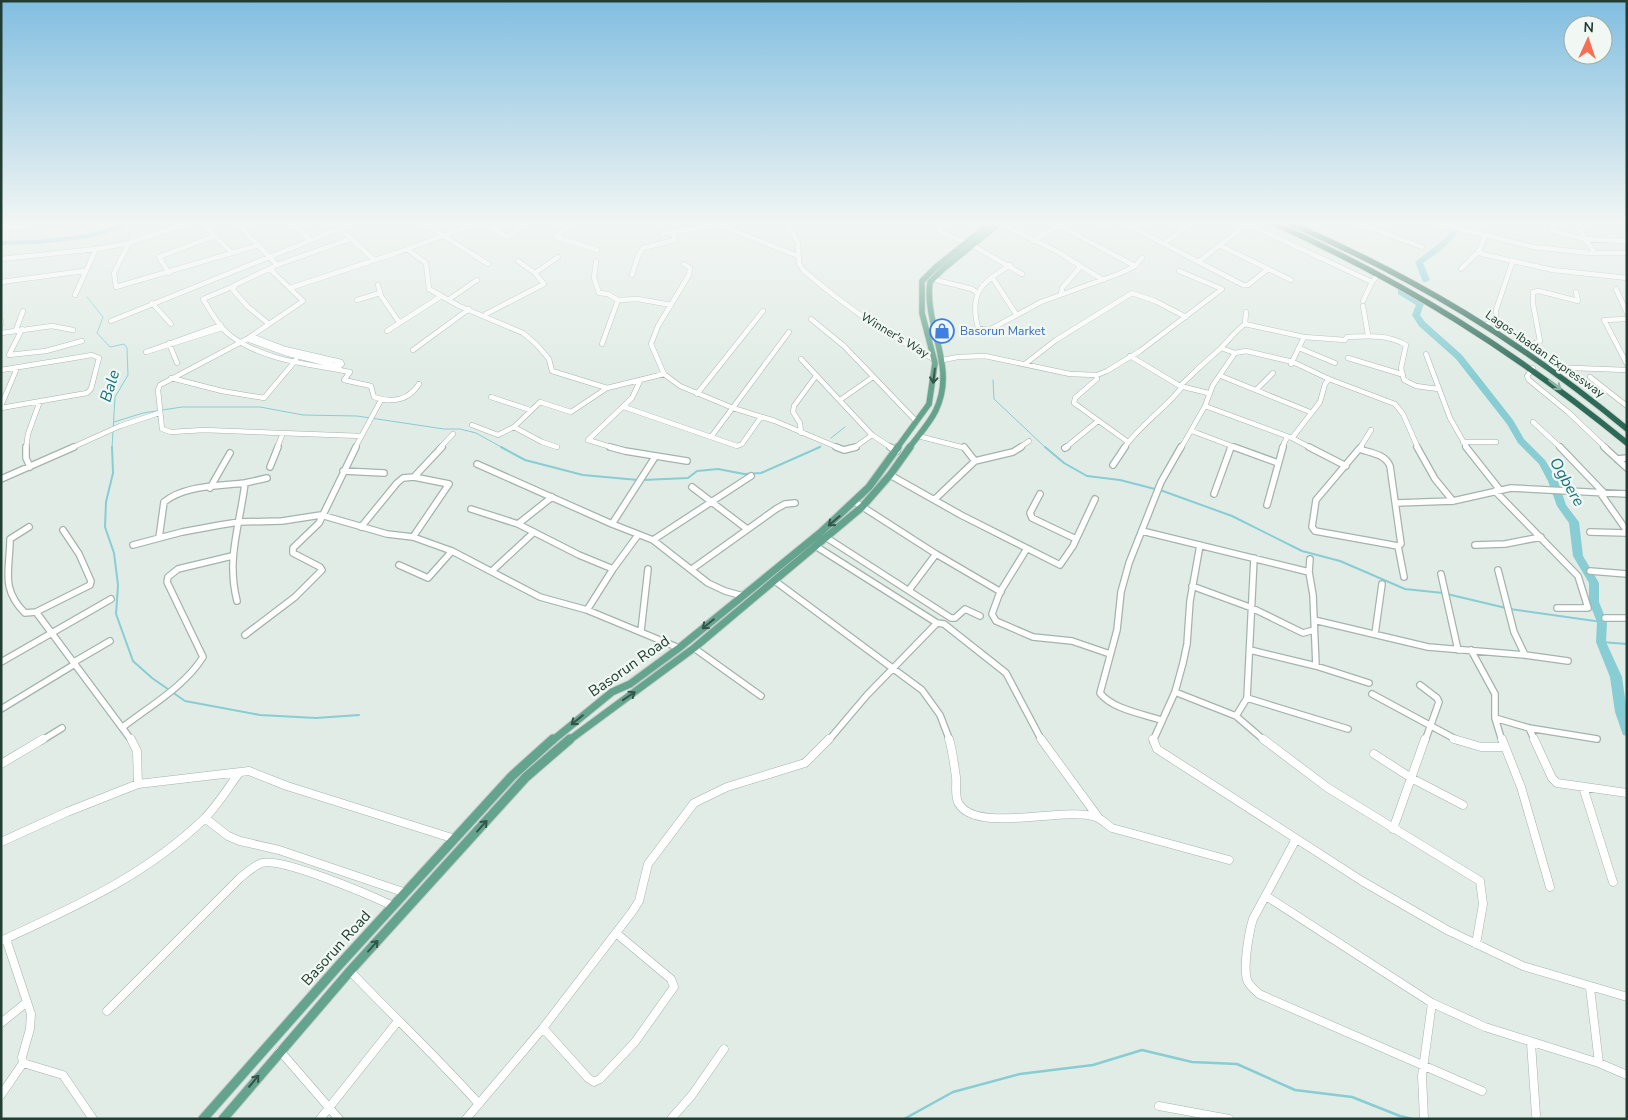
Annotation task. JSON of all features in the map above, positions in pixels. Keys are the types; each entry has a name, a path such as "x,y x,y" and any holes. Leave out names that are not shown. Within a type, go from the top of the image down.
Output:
{"highway":[{"name":"Lagos-Ibadan Expressway","path":"1381,274 1457,317 1533,368 1627,443"},
{"name":"Lagos-Ibadan Expressway","path":"1396,274 1485,325 1522,349 1627,429"}],"main road":[{"name":"Basorun Road","path":"223,1119 350,971 526,777 583,728 694,648 827,538 890,475 938,406 944,370 926,332 921,294 922,281 931,274"},
{"name":"Basorun Road","path":"203,1119 393,906 535,754 612,692 630,684 679,648 859,505 929,404 938,359 928,295 935,274"}],"street":[{"path":"1,282 59,274"},
{"path":"75,294 83,274"},
{"path":"114,274 116,287 164,274"},
{"path":"111,321 223,274"},
{"path":"257,274 203,299 222,326 241,342 273,355 350,372 344,380 371,386 374,397 381,400 406,399 414,393 419,384"},
{"path":"276,274 303,301 296,308 249,338 160,385 158,390 162,429 166,431 204,430 361,436"},
{"path":"290,288 331,274"},
{"path":"427,274 429,288 440,297 486,314 534,342 548,357 552,371 607,388"},
{"path":"486,314 544,284 536,274"},
{"path":"593,274 596,289 599,293 608,294 618,300 638,298 670,305"},
{"path":"689,274 670,305 651,344 664,374 680,386 697,394 847,451 872,435"},
{"name":"Winner's Way","path":"807,274 835,296 902,341 938,359"},
{"path":"996,274 982,284 976,292 975,312 978,328 989,330 1016,314 1062,294 1116,274"},
{"path":"1062,294 1062,288 1074,274"},
{"path":"1094,274 1103,280"},
{"path":"938,359 964,354 983,355 1069,374 1096,375 1106,372 1210,300 1223,288 1189,274"},
{"path":"1223,274 1246,286 1261,274"},
{"path":"1279,274 1291,280"},
{"path":"1356,274 1372,282"},
{"path":"1368,335 1363,304 1377,274"},
{"path":"1485,325 1496,320 1496,310 1508,274"},
{"path":"1583,274 1627,278"},
{"path":"992,277 1016,314"},
{"path":"932,279 972,289 976,292"},
{"path":"448,300 477,280"},
{"path":"378,285 389,311 399,322"},
{"path":"234,286 233,290 248,308 269,324"},
{"path":"1616,289 1627,313"},
{"path":"1522,349 1540,341 1538,320 1532,303 1533,292 1539,291 1578,301 1576,292"},
{"path":"357,300 380,293"},
{"path":"1025,364 1056,340 1129,294 1141,295 1186,317"},
{"path":"387,331 440,297"},
{"path":"602,344 618,300"},
{"path":"152,303 171,324"},
{"path":"413,350 469,309"},
{"path":"16,330 23,311"},
{"path":"697,394 763,311"},
{"path":"1246,312 1246,324"},
{"path":"1627,318 1604,320 1627,364"},
{"path":"811,320 844,346 873,378 918,422"},
{"path":"1113,465 1138,430 1169,404 1203,362 1221,348 1236,330 1246,324 1304,337 1345,340 1347,336 1368,335 1401,342 1406,345 1401,374 1404,381 1409,385 1438,389"},
{"path":"1,333 52,326 73,330"},
{"path":"177,363 169,344 222,326"},
{"path":"22,329 9,355 19,356 82,341"},
{"path":"710,437 789,332"},
{"path":"1292,363 1304,337"},
{"path":"249,338 285,349 341,362 342,364 340,366 333,365 285,353 249,338"},
{"path":"1221,348 1235,353 1246,351 1292,363 1390,402 1399,408 1413,439 1442,489 1454,502"},
{"path":"1298,348 1335,363"},
{"path":"1161,720 1116,705 1103,698 1100,693 1117,630 1121,592 1142,530 1162,482 1205,406 1208,393 1235,353"},
{"path":"1426,354 1437,378 1438,389 1454,427 1463,442 1498,490 1540,537 1574,570 1589,606 1584,610 1558,608"},
{"path":"1,370 92,355 98,356 90,391 1,407"},
{"path":"1130,356 1182,386 1208,393"},
{"path":"1348,358 1401,374"},
{"path":"801,359 872,435 897,451"},
{"path":"172,378 222,391 264,398 296,360"},
{"path":"1547,367 1627,370"},
{"path":"1,407 17,368"},
{"path":"1533,368 1527,378 1568,412 1627,468"},
{"path":"1256,390 1274,373"},
{"path":"472,425 498,435 514,427 540,402 564,411 574,411 607,388 640,382 664,374"},
{"path":"1096,375 1097,379 1074,402 1128,442"},
{"path":"801,432 800,423 793,412 794,406 816,376"},
{"path":"1221,376 1310,412"},
{"path":"1590,377 1627,406"},
{"path":"840,400 873,378"},
{"path":"1267,505 1278,464 1290,438 1320,402 1323,389 1329,379"},
{"path":"640,382 632,398 624,407 588,440 590,443 655,457 687,461"},
{"path":"491,397 530,410"},
{"path":"245,635 282,609 302,592 322,570 320,567 293,553 293,551 298,543 319,523 321,515 381,400"},
{"path":"30,467 25,450 30,427 39,409 40,401"},
{"path":"1205,406 1290,438 1346,466"},
{"path":"624,407 692,432 740,445 761,417"},
{"path":"1,479 159,410"},
{"path":"1065,448 1098,421"},
{"path":"1533,422 1568,454 1603,494 1627,532"},
{"path":"1620,422 1627,422"},
{"path":"514,427 542,442 557,447"},
{"path":"1371,430 1346,466 1316,500 1312,529 1398,546"},
{"path":"1192,431 1278,464"},
{"path":"270,467 283,433"},
{"path":"414,477 453,434"},
{"path":"918,436 963,446 969,451 974,461"},
{"path":"935,499 974,461 1013,452 1029,441"},
{"path":"1463,442 1496,442"},
{"path":"1214,494 1231,446"},
{"path":"1359,449 1385,458 1390,462 1401,544 1398,546 1404,577"},
{"path":"210,488 230,453"},
{"path":"612,524 655,457"},
{"path":"1617,459 1627,458"},
{"path":"477,464 612,524 654,540 708,583 725,591 743,596"},
{"path":"344,471 384,473"},
{"path":"890,475 1026,550 1060,566 1064,564 1070,554 1095,499"},
{"path":"654,540 751,476"},
{"path":"361,527 403,478 414,477 450,484 413,537"},
{"path":"159,538 164,502 167,498 178,493 266,478"},
{"path":"237,601 232,585 232,556 245,483"},
{"path":"692,486 747,528"},
{"path":"1396,503 1454,502 1511,488 1627,494"},
{"path":"1040,494 1030,513 1032,518 1076,539"},
{"path":"518,524 552,497"},
{"path":"692,569 747,528 784,504 795,502"},
{"path":"859,505 936,554 1001,592"},
{"path":"470,509 518,524 579,555 613,569"},
{"path":"133,545 239,522 282,521 321,515 387,534 413,537 452,551 540,597 587,610 679,648"},
{"path":"29,527 10,539 11,549 3,578 16,605 28,614 36,612 90,585 91,581 79,554 63,530"},
{"path":"1142,530 1309,572"},
{"path":"492,571 534,532"},
{"path":"1590,532 1627,532"},
{"path":"587,610 613,569 638,535"},
{"path":"1475,545 1505,544 1540,537"},
{"path":"827,538 951,618 955,618 965,609 980,616"},
{"path":"1200,545 1192,586 1187,644 1175,692 1153,740 1156,749 1296,839 1412,910 1476,944 1504,958 1590,988 1627,997"},
{"path":"817,546 937,623 944,624 1006,673 1044,745 1098,818 1112,828 1229,860"},
{"path":"1026,550 1001,592 992,612 996,621 1033,637 1072,641 1110,654"},
{"path":"399,565 428,578 452,551"},
{"path":"909,590 936,554"},
{"path":"123,727 197,667 203,657 167,582 168,576 178,569 232,556"},
{"path":"1236,716 1247,698 1254,558"},
{"path":"1310,559 1309,572 1316,666"},
{"path":"641,631 648,569"},
{"path":"1498,570 1514,632 1525,655"},
{"path":"1590,571 1627,574"},
{"path":"1441,574 1458,650"},
{"path":"775,581 913,683 930,698 939,710 946,725 956,782 955,798 966,811 976,816 992,818 1067,814 1098,818"},
{"path":"1375,634 1382,584"},
{"path":"1192,586 1252,608 1303,633 1314,630"},
{"path":"1,662 111,599"},
{"path":"36,612 123,727 137,751 138,784"},
{"path":"1605,618 1627,618"},
{"path":"1314,620 1413,645 1525,655 1568,661"},
{"path":"466,1119 543,1028 616,933 639,901 648,864 694,803 728,787 805,763 835,734 867,695 937,623"},
{"path":"1,709 110,641"},
{"path":"694,648 716,666 761,696"},
{"path":"1250,650 1316,666 1369,684"},
{"path":"1470,650 1495,694 1495,718 1504,747 1521,787 1550,887"},
{"path":"1393,829 1438,702 1437,698 1420,685"},
{"path":"1175,692 1236,716 1278,752 1328,788 1480,881 1483,887 1482,916 1476,944"},
{"path":"1372,694 1453,739 1467,744 1504,747"},
{"path":"1247,698 1348,729"},
{"path":"1495,718 1530,728 1597,739"},
{"path":"1,764 62,728"},
{"path":"1530,728 1552,778 1564,785 1627,792"},
{"path":"1374,754 1412,779 1463,805"},
{"path":"1,842 67,812 138,784 253,772 288,786 455,839"},
{"path":"1,1096 23,1064 22,1057 30,1029 31,1014 4,940 120,883 162,853 205,818 239,773"},
{"path":"1583,787 1613,882"},
{"path":"205,818 228,836 240,841 279,850 406,893"},
{"path":"1296,839 1253,919 1250,929 1246,970 1248,982 1253,989 1259,994 1482,1091"},
{"path":"107,1011 240,878 261,863 270,862 304,871 362,891 393,906"},
{"path":"1266,896 1432,1003 1486,1027 1598,1062 1627,1075"},
{"path":"543,1028 594,1082 600,1079 635,1042 674,988 671,979 616,933"},
{"path":"350,971 398,1022 436,1056 479,1104"},
{"path":"1590,988 1598,1062"},
{"path":"1,1023 27,1002"},
{"path":"1424,1118 1420,1086 1432,1003"},
{"path":"320,1119 398,1022"},
{"path":"1531,1042 1536,1115"},
{"path":"671,1119 692,1095 724,1049"},
{"path":"280,1051 339,1119"},
{"path":"23,1064 30,1068 57,1071 63,1075 93,1119"},
{"path":"1159,1106 1229,1119"}],"waterway":[{"name":"Ogbere","path":"1424,274 1426,280"},
{"name":"Ogbere","path":"1401,292 1420,304 1416,315 1422,324 1459,357 1510,422 1521,441 1542,462 1553,481 1562,506 1574,522 1578,556 1594,583 1594,602 1602,622 1601,642 1616,677 1621,712 1627,731"},
{"name":"Bale","path":"87,297 103,317 97,333 110,347 124,344 127,348 128,375 115,397 112,448"},
{"path":"993,380 994,399 1046,448"},
{"path":"114,422 143,413 182,407 260,407 303,415 357,416 444,429 460,429 476,433 503,448"},
{"path":"831,438 845,427"},
{"path":"817,448 821,446"},
{"path":"501,447 525,460 583,475 638,480"},
{"path":"643,480 688,478 697,471 718,469 744,474 761,473 820,447"},
{"path":"1045,447 1064,463 1087,476 1120,480 1155,489"},
{"path":"112,448 113,473 106,502 105,527 114,553 118,585 116,614 133,661 152,678 185,701 260,715 316,718 359,715"},
{"path":"1160,490 1232,516 1302,551 1340,561 1405,589 1443,593"},
{"path":"1447,594 1506,608"},
{"path":"1510,609 1602,622"},
{"path":"1601,642 1627,644"},
{"path":"904,1119 953,1092 1020,1074 1093,1065 1142,1050 1192,1062 1237,1064 1295,1090 1352,1097 1400,1116 1413,1119"}],"place":[{"name":"Basorun Market","path":"942,331"}]}
